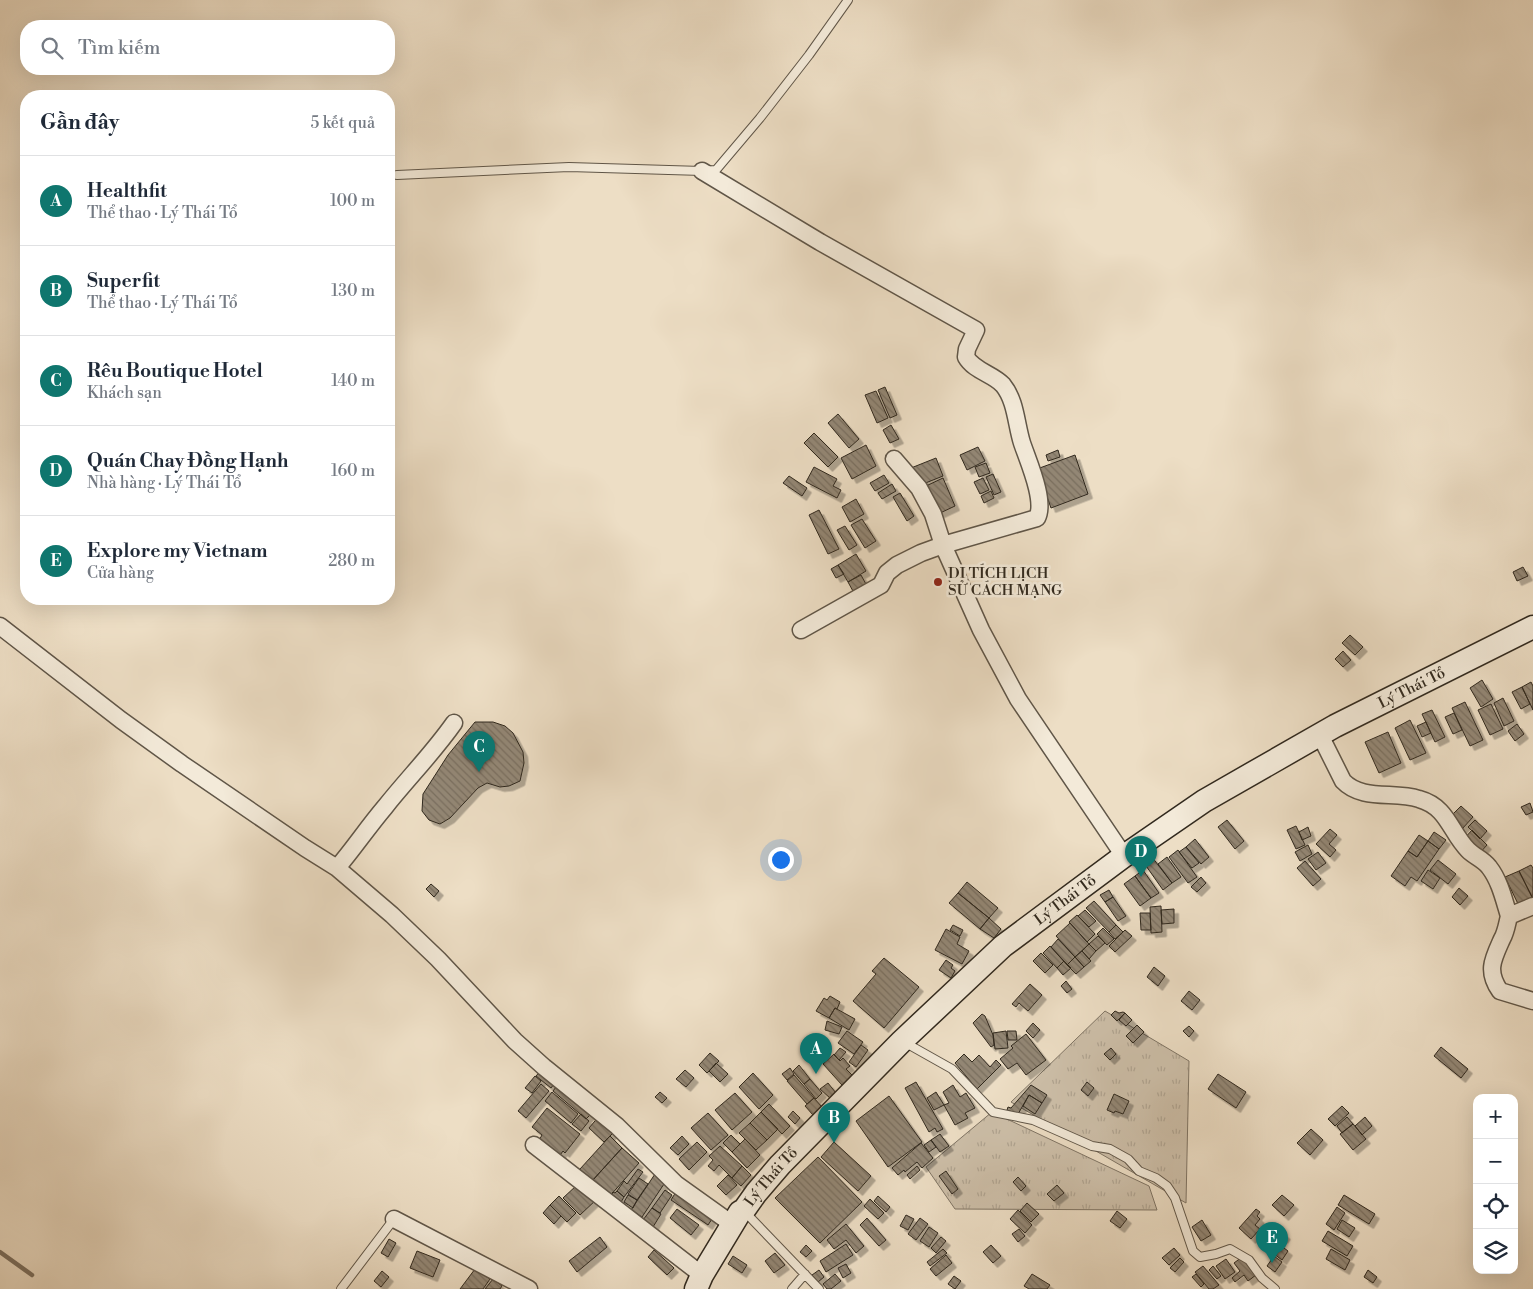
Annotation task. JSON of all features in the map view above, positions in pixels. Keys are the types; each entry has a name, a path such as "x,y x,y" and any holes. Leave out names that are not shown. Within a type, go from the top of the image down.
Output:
{"street":[{"path":"702,171 812,238 976,330 966,357 976,367 1002,384 1009,394 1022,442 1034,475 1040,513 1037,518 943,544 897,565 886,573 880,585 801,630"},
{"path":"894,459 919,488 933,514 943,544 981,630 1018,699 1124,856"},
{"path":"0,626 174,759 337,868 392,915 438,959 515,1041 617,1126 676,1184 738,1217"},
{"name":"Lý Thái Tổ","path":"699,1282 738,1217 756,1192 780,1165 902,1041 1003,946 1124,856 1204,801 1320,734 1533,627"},
{"path":"337,868 360,841 384,807 439,744 454,723"},
{"path":"1320,734 1343,780 1348,786 1362,792 1400,795 1420,799 1437,808 1443,813 1468,851 1482,859 1489,866 1499,886 1509,916 1491,971 1493,982 1500,991 1533,1000"},
{"path":"1509,916 1533,906"},
{"path":"534,1145 699,1282"},
{"path":"394,1219 530,1289"}],"lane":[{"path":"397,174 570,167 716,170 760,118 809,55 848,0"},
{"path":"902,1041 952,1069 993,1112 1033,1120 1092,1146 1110,1149 1128,1159 1139,1171 1156,1178 1167,1186 1175,1198 1193,1251 1200,1257 1230,1249 1249,1260 1262,1278 1275,1289"},
{"path":"738,1217 805,1274 818,1289"},
{"path":"340,1289 394,1219"},
{"path":"792,1289 805,1274"}],"green space":[{"path":"1105,1011 1189,1061 1186,1203 1011,1102"},
{"path":"992,1112 1149,1186 1157,1210 955,1209 926,1167"}],"building":[{"path":"885,387 897,415 890,418 878,390"},
{"path":"876,391 888,418 877,423 865,395"},
{"path":"838,414 859,439 849,448 828,423"},
{"path":"891,425 899,439 890,443 883,430"},
{"path":"814,433 838,457 828,467 804,443"},
{"path":"866,445 876,466 852,479 841,458"},
{"path":"978,447 985,461 967,470 960,455"},
{"path":"1058,450 1060,457 1048,461 1046,455"},
{"path":"1075,455 1088,494 1051,508 1037,469"},
{"path":"936,458 943,476 918,486 911,468"},
{"path":"986,463 990,473 979,477 975,467"},
{"path":"814,467 837,479 833,486 841,490 837,498 806,482"},
{"path":"993,474 1001,492 994,495 986,477"},
{"path":"884,475 889,483 875,491 870,483"},
{"path":"789,476 807,488 802,496 783,483"},
{"path":"943,478 955,506 938,514 926,486"},
{"path":"983,478 989,490 980,494 974,482"},
{"path":"892,484 896,491 882,499 878,493"},
{"path":"991,491 994,498 984,503 981,496"},
{"path":"900,493 914,516 907,521 893,497"},
{"path":"856,499 864,514 850,522 842,507"},
{"path":"819,510 839,549 828,554 809,515"},
{"path":"862,519 876,541 865,548 851,525"},
{"path":"845,526 857,545 849,550 837,530"},
{"path":"856,554 866,571 848,582 838,565"},
{"path":"838,565 844,574 836,578 831,569"},
{"path":"1523,567 1528,576 1517,581 1513,572"},
{"path":"861,575 867,586 854,593 848,582"},
{"path":"1350,635 1363,647 1355,655 1342,643"},
{"path":"1343,651 1351,660 1343,667 1335,659"},
{"path":"1482,680 1493,699 1481,707 1470,688"},
{"path":"1531,682 1533,686 1533,710 1522,687"},
{"path":"1522,687 1530,704 1521,709 1512,692"},
{"path":"1503,698 1514,721 1504,726 1494,703"},
{"path":"1465,702 1483,740 1470,746 1452,708"},
{"path":"1491,704 1503,729 1490,735 1478,710"},
{"path":"1432,710 1445,737 1435,742 1422,714"},
{"path":"1454,713 1462,730 1453,734 1445,717"},
{"path":"1410,720 1426,753 1410,760 1395,728"},
{"path":"475,722 493,722 505,726 513,733 523,752 524,763 520,781 509,786 500,787 487,783 478,788 450,818 440,824 429,820 422,811 423,794 448,755"},
{"path":"1426,722 1431,733 1422,737 1417,726"},
{"path":"1517,724 1524,734 1515,741 1508,731"},
{"path":"1388,732 1401,763 1379,773 1365,742"},
{"path":"1530,803 1533,812 1526,815 1521,807"},
{"path":"1461,806 1473,817 1462,829 1450,817"},
{"path":"1227,820 1244,841 1235,849 1218,827"},
{"path":"1475,820 1487,831 1480,839 1468,827"},
{"path":"1296,826 1305,845 1296,849 1287,830"},
{"path":"1308,827 1311,836 1302,840 1299,832"},
{"path":"1330,829 1337,835 1329,844 1336,850 1330,857 1316,844"},
{"path":"1472,830 1487,845 1478,855 1463,840"},
{"path":"1434,832 1446,840 1439,849 1428,841"},
{"path":"1419,835 1428,841 1417,857 1408,851"},
{"path":"1195,839 1209,857 1201,864 1186,847"},
{"path":"1428,841 1439,849 1417,881 1411,877 1405,886 1391,876 1408,851 1417,857"},
{"path":"1308,845 1312,854 1300,861 1295,852"},
{"path":"1186,847 1199,863 1192,868 1179,852"},
{"path":"1178,850 1197,877 1188,883 1169,857"},
{"path":"1318,852 1326,863 1316,870 1308,859"},
{"path":"1152,857 1172,883 1163,890 1144,863"},
{"path":"1167,857 1181,877 1172,883 1158,864"},
{"path":"1438,860 1456,874 1448,884 1430,870"},
{"path":"1305,861 1321,879 1313,886 1297,868"},
{"path":"1531,865 1533,868 1533,899 1519,871"},
{"path":"1143,870 1159,893 1151,898 1135,876"},
{"path":"1428,870 1440,878 1433,889 1421,881"},
{"path":"1519,871 1533,899 1520,908 1505,877"},
{"path":"1135,876 1151,898 1140,906 1124,884"},
{"path":"1201,877 1206,883 1197,892 1191,887"},
{"path":"967,882 998,908 989,918 958,893"},
{"path":"431,884 439,891 434,897 426,889"},
{"path":"1459,888 1468,896 1460,905 1452,897"},
{"path":"1109,890 1113,897 1105,902 1100,895"},
{"path":"958,893 989,918 980,929 949,903"},
{"path":"1113,897 1126,916 1118,921 1105,902"},
{"path":"1094,901 1116,925 1109,932 1086,908"},
{"path":"1161,906 1162,932 1151,933 1150,907"},
{"path":"1174,909 1174,923 1162,924 1161,910"},
{"path":"1085,910 1096,921 1089,927 1078,916"},
{"path":"1140,913 1150,913 1151,930 1141,930"},
{"path":"1077,915 1095,934 1087,942 1069,922"},
{"path":"989,918 1001,929 994,938 980,929"},
{"path":"1070,923 1089,944 1075,957 1056,936"},
{"path":"953,925 963,930 960,936 950,930"},
{"path":"1116,925 1123,932 1115,939 1109,932"},
{"path":"1103,928 1114,939 1107,945 1097,934"},
{"path":"946,929 960,937 957,944 969,951 962,964 935,950"},
{"path":"1125,930 1132,936 1115,952 1109,946"},
{"path":"1098,936 1105,943 1096,951 1089,944"},
{"path":"1058,939 1075,957 1067,965 1051,947"},
{"path":"1089,944 1096,951 1089,959 1082,951"},
{"path":"1050,946 1064,961 1057,968 1043,953"},
{"path":"1082,951 1091,961 1084,967 1075,957"},
{"path":"1041,953 1053,965 1045,973 1033,961"},
{"path":"1075,957 1084,967 1076,974 1067,965"},
{"path":"884,958 919,987 884,1028 853,1001 876,974 872,971"},
{"path":"946,960 953,965 951,968 955,971 951,978 939,970"},
{"path":"1064,961 1071,968 1063,975 1057,968"},
{"path":"1154,967 1165,976 1158,986 1147,977"},
{"path":"1066,981 1072,989 1067,993 1061,986"},
{"path":"1030,984 1042,995 1028,1011 1019,1003 1016,1007 1012,1004"},
{"path":"1189,991 1200,1000 1192,1010 1181,1001"},
{"path":"830,996 840,1002 829,1018 816,1011 824,998 827,1000"},
{"path":"835,1008 855,1019 849,1030 829,1018"},
{"path":"1115,1011 1125,1013 1117,1021 1111,1015"},
{"path":"1125,1013 1132,1020 1126,1026 1119,1020"},
{"path":"982,1014 985,1016 993,1035 994,1045 991,1047 973,1023"},
{"path":"827,1021 842,1027 839,1034 825,1030"},
{"path":"1033,1023 1040,1030 1033,1038 1026,1031"},
{"path":"1137,1025 1144,1032 1133,1043 1126,1036"},
{"path":"1189,1026 1194,1031 1189,1037 1183,1031"},
{"path":"847,1031 863,1042 854,1054 838,1043"},
{"path":"1006,1031 1008,1048 995,1049 993,1033"},
{"path":"1007,1031 1016,1031 1017,1040 1008,1040"},
{"path":"1026,1034 1046,1060 1026,1075 1017,1063 1008,1069 1000,1059 1013,1048 1011,1046"},
{"path":"861,1045 868,1050 856,1067 849,1062"},
{"path":"1441,1047 1468,1069 1461,1078 1434,1056"},
{"path":"840,1048 846,1052 839,1060 834,1055"},
{"path":"1111,1048 1116,1054 1110,1060 1104,1054"},
{"path":"710,1053 719,1061 707,1073 699,1065"},
{"path":"834,1054 840,1061 843,1058 850,1066 846,1069 853,1076 842,1085 823,1064"},
{"path":"964,1054 972,1062 979,1055 990,1067 996,1060 1001,1065 977,1089 955,1063"},
{"path":"716,1063 728,1074 720,1082 709,1071"},
{"path":"799,1065 810,1079 804,1084 793,1071"},
{"path":"543,1068 557,1080 551,1088 536,1076"},
{"path":"790,1068 794,1074 787,1080 782,1074"},
{"path":"685,1070 694,1078 686,1087 676,1079"},
{"path":"753,1073 773,1095 759,1109 739,1087"},
{"path":"1218,1074 1246,1092 1236,1108 1208,1089"},
{"path":"794,1075 814,1098 807,1104 787,1081"},
{"path":"535,1076 541,1081 532,1093 525,1088"},
{"path":"810,1079 822,1093 816,1099 804,1084"},
{"path":"916,1082 943,1129 937,1132 935,1128 929,1132 905,1088"},
{"path":"1087,1082 1094,1088 1088,1096 1081,1090"},
{"path":"828,1083 836,1093 830,1098 820,1089"},
{"path":"541,1084 549,1091 526,1118 518,1111"},
{"path":"953,1085 960,1097 966,1093 975,1108 965,1113 968,1118 955,1125 944,1105 949,1103 943,1092"},
{"path":"1031,1085 1047,1095 1042,1103 1029,1095 1018,1114 1007,1110 1008,1107 1011,1108"},
{"path":"556,1087 590,1115 586,1119 553,1091"},
{"path":"552,1092 578,1114 571,1123 545,1101"},
{"path":"660,1092 667,1098 662,1103 655,1097"},
{"path":"936,1092 944,1105 934,1110 927,1098"},
{"path":"735,1093 752,1112 732,1130 715,1110"},
{"path":"1114,1094 1129,1101 1123,1114 1107,1110"},
{"path":"1029,1095 1042,1103 1035,1114 1023,1106"},
{"path":"889,1096 922,1142 888,1167 856,1121"},
{"path":"814,1098 822,1107 813,1115 805,1106"},
{"path":"769,1104 790,1126 782,1134 761,1112"},
{"path":"1342,1106 1349,1113 1335,1126 1328,1119"},
{"path":"547,1108 580,1134 565,1153 563,1151 558,1158 538,1142 542,1135 532,1127"},
{"path":"793,1111 800,1118 795,1124 788,1117"},
{"path":"761,1112 778,1129 767,1140 750,1123"},
{"path":"708,1113 728,1135 711,1150 691,1128"},
{"path":"581,1114 589,1121 581,1131 572,1124"},
{"path":"600,1115 616,1130 604,1142 589,1128"},
{"path":"1347,1117 1353,1124 1342,1133 1337,1126"},
{"path":"1365,1117 1372,1126 1362,1135 1355,1126"},
{"path":"750,1123 767,1140 756,1150 739,1133"},
{"path":"1353,1124 1366,1139 1353,1150 1340,1134"},
{"path":"1311,1129 1323,1140 1310,1155 1297,1143"},
{"path":"940,1134 949,1146 940,1152 931,1140"},
{"path":"731,1135 740,1144 732,1152 723,1143"},
{"path":"610,1136 622,1148 592,1181 580,1169"},
{"path":"682,1136 689,1144 678,1155 670,1148"},
{"path":"745,1139 760,1155 747,1168 732,1152"},
{"path":"931,1140 936,1147 929,1152 924,1145"},
{"path":"697,1142 707,1152 689,1170 679,1159"},
{"path":"834,1142 871,1176 858,1191 821,1157"},
{"path":"921,1143 933,1158 922,1168 917,1162 898,1175 892,1168"},
{"path":"720,1146 742,1166 732,1178 719,1165 714,1171 708,1166 713,1160 709,1156"},
{"path":"622,1148 639,1163 609,1197 592,1181"},
{"path":"818,1157 862,1202 820,1243 775,1198"},
{"path":"742,1166 751,1175 741,1186 732,1178"},
{"path":"917,1166 920,1170 910,1179 907,1175"},
{"path":"638,1169 643,1172 624,1197 617,1191 624,1181 627,1184"},
{"path":"657,1171 668,1178 642,1217 631,1210"},
{"path":"946,1171 958,1189 952,1194 939,1176"},
{"path":"728,1175 737,1185 726,1195 717,1186"},
{"path":"1018,1177 1026,1186 1021,1191 1013,1182"},
{"path":"639,1178 648,1184 637,1200 628,1194"},
{"path":"577,1185 597,1199 580,1215 563,1198"},
{"path":"1057,1185 1064,1193 1054,1201 1047,1194"},
{"path":"679,1187 716,1213 708,1225 671,1200"},
{"path":"665,1190 672,1195 660,1213 652,1208"},
{"path":"617,1191 624,1197 620,1204 609,1198 613,1192"},
{"path":"628,1195 637,1200 633,1208 624,1202"},
{"path":"1282,1195 1294,1205 1284,1216 1272,1205"},
{"path":"1344,1195 1375,1214 1369,1224 1338,1205"},
{"path":"559,1196 576,1213 567,1222 550,1205"},
{"path":"878,1196 890,1207 886,1212 874,1201"},
{"path":"870,1199 884,1213 878,1219 864,1206"},
{"path":"1027,1203 1039,1214 1031,1222 1020,1211"},
{"path":"550,1205 561,1216 554,1224 543,1213"},
{"path":"1337,1207 1345,1213 1334,1230 1326,1224"},
{"path":"652,1208 661,1214 653,1227 643,1220"},
{"path":"677,1209 699,1225 691,1235 670,1218"},
{"path":"1256,1209 1260,1212 1257,1216 1260,1219 1255,1225 1260,1229 1251,1239 1239,1228"},
{"path":"1018,1210 1032,1225 1025,1233 1010,1219"},
{"path":"1117,1211 1127,1219 1120,1228 1110,1221"},
{"path":"906,1215 914,1219 908,1230 900,1226"},
{"path":"867,1218 886,1240 879,1246 860,1225"},
{"path":"920,1218 928,1224 916,1240 908,1234"},
{"path":"1202,1220 1211,1235 1201,1241 1192,1227"},
{"path":"1342,1220 1355,1228 1349,1237 1337,1229"},
{"path":"846,1224 864,1246 856,1253 846,1240 834,1249 827,1240"},
{"path":"1272,1225 1286,1235 1283,1239 1269,1229"},
{"path":"929,1227 938,1233 929,1247 920,1241"},
{"path":"1019,1229 1025,1236 1018,1242 1012,1234"},
{"path":"1328,1231 1353,1246 1347,1256 1322,1241"},
{"path":"600,1237 607,1247 577,1272 569,1261"},
{"path":"941,1237 946,1241 936,1253 931,1248"},
{"path":"389,1239 396,1243 388,1257 381,1253"},
{"path":"846,1244 853,1255 826,1272 820,1261"},
{"path":"806,1245 812,1251 806,1257 800,1252"},
{"path":"991,1245 1001,1256 993,1263 983,1252"},
{"path":"1280,1245 1288,1251 1282,1260 1274,1254"},
{"path":"1174,1248 1180,1255 1169,1265 1162,1258"},
{"path":"943,1249 947,1253 930,1266 927,1262"},
{"path":"1331,1249 1350,1260 1345,1270 1326,1259"},
{"path":"654,1250 674,1268 667,1275 648,1257"},
{"path":"417,1251 440,1260 433,1277 410,1268"},
{"path":"775,1253 785,1265 774,1273 765,1261"},
{"path":"946,1255 952,1263 936,1276 930,1269"},
{"path":"733,1256 747,1265 742,1273 728,1264"},
{"path":"1274,1256 1282,1262 1275,1272 1267,1266"},
{"path":"1242,1257 1256,1275 1248,1281 1244,1275 1235,1282 1232,1278 1240,1271 1234,1263"},
{"path":"1180,1258 1184,1262 1175,1272 1170,1268"},
{"path":"1226,1259 1235,1272 1225,1279 1216,1266"},
{"path":"846,1264 851,1273 843,1278 838,1268"},
{"path":"1203,1266 1219,1285 1213,1289 1209,1289 1195,1272"},
{"path":"1213,1266 1221,1276 1217,1279 1209,1270"},
{"path":"475,1269 490,1279 483,1289 460,1289"},
{"path":"819,1270 824,1277 818,1282 812,1275"},
{"path":"1368,1270 1377,1277 1373,1283 1364,1277"},
{"path":"382,1271 389,1277 381,1287 374,1281"},
{"path":"835,1274 841,1281 831,1289 827,1289 823,1284"},
{"path":"1032,1274 1050,1285 1047,1289 1029,1289 1024,1286"},
{"path":"1196,1274 1204,1284 1201,1287 1192,1277"},
{"path":"954,1276 961,1281 955,1289 948,1284"},
{"path":"493,1279 502,1286 500,1289 485,1289"}],"waterway":[{"path":"0,1252 32,1275"}],"place":[{"name":"DI TÍCH LỊCH SỬ CÁCH MẠNG","path":"938,582"},
{"name":"Rêu Boutique Hotel","path":"479,772"},
{"name":"Quán Chay Đồng Hạnh","path":"1141,877"},
{"name":"Healthfit","path":"816,1074"},
{"name":"Superfit","path":"834,1143"},
{"name":"Explore my Vietnam","path":"1272,1263"}]}
